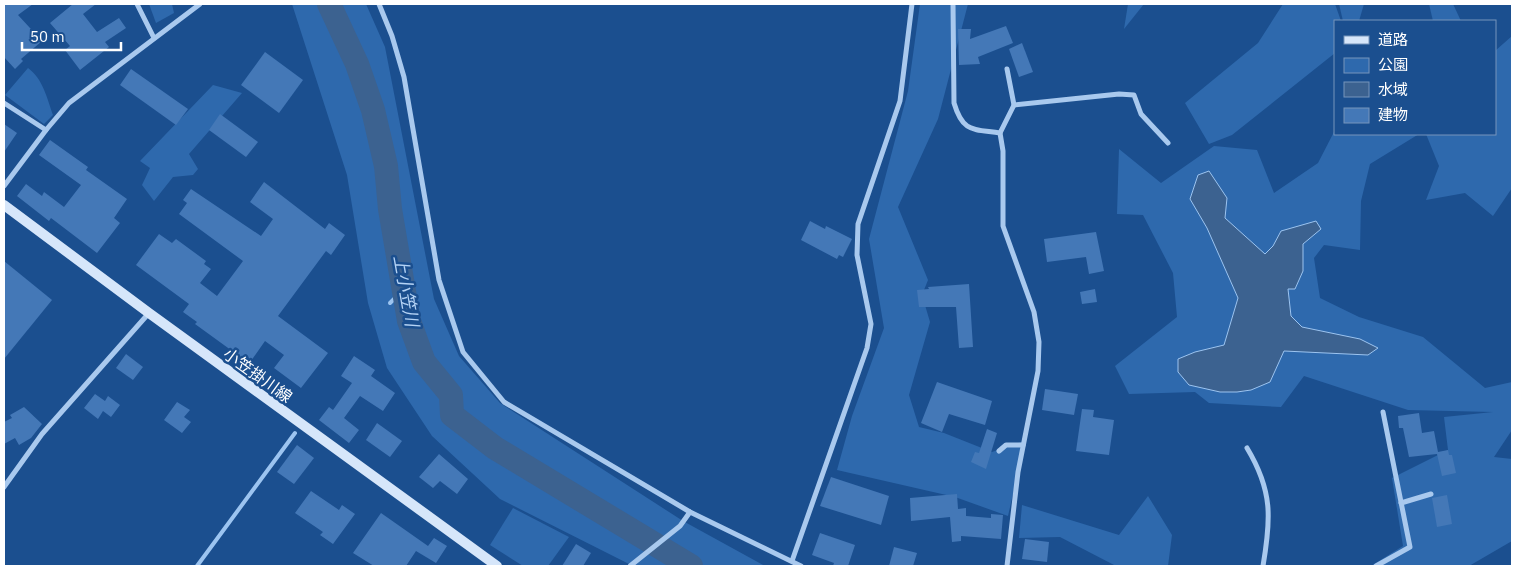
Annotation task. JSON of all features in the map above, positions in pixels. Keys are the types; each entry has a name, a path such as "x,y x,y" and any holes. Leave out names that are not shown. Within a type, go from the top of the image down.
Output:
{"main road":[{"name":"小笠掛川線","path":"4,205 485,563 498,566"}],"street":[{"path":"138,4 154,38"},
{"path":"4,186 69,103 200,4"},
{"path":"379,4 392,36 404,78 438,280 463,352 504,402 690,512 751,544 801,566"},
{"path":"792,562 866,348 871,324 857,255 858,224 900,101 912,4"},
{"path":"953,4 954,103 959,119 969,128 1000,132"},
{"path":"1007,69 1014,105 1000,132 1003,151 1003,226 1034,312 1039,342 1038,371 1023,445 1008,566"},
{"path":"1014,105 1119,94 1134,95 1141,114 1168,143"},
{"path":"4,102 46,130"},
{"path":"4,487 42,434 149,313"},
{"path":"1376,566 1410,547 1383,412"},
{"path":"998,451 1006,445 1023,445"},
{"path":"1247,448 1259,468 1270,513 1263,566"},
{"path":"1401,503 1431,494"},
{"path":"630,566 644,557 680,526 690,512"}],"green space":[{"path":"149,4 172,4 174,13 156,23"},
{"path":"292,4 366,4 385,47 434,299 459,356 500,403 683,521 765,566 633,566 500,499 432,436 387,368 368,303 347,175"},
{"path":"920,4 968,4 938,119 898,207 928,280 922,295 930,322 909,395 919,427 944,433 992,452 1021,442 1019,467 1008,516 955,497 837,470 852,416 884,328 869,239 908,91"},
{"path":"1128,4 1144,4 1124,29"},
{"path":"1283,4 1335,4 1341,20 1334,20 1334,54 1232,135 1209,144 1185,103 1258,43"},
{"path":"1339,4 1364,4 1359,20 1343,20"},
{"path":"1429,4 1453,4 1461,20 1433,20"},
{"path":"1512,36 1512,188 1493,216 1465,193 1426,200 1439,166 1426,135 1496,135 1496,50"},
{"path":"28,68 41,83 53,115 44,124 5,95"},
{"path":"213,85 242,93 189,154 198,169 193,175 173,177 154,201 142,185 150,168 140,161"},
{"path":"1334,132 1334,135 1417,135 1370,164 1361,201 1360,250 1324,245 1314,258 1320,298 1359,317 1423,337 1485,388 1512,382 1512,430 1494,457 1512,459 1512,541 1469,566 1371,566 1403,546 1392,478 1448,450 1444,417 1493,412 1408,410 1304,376 1281,407 1209,403 1195,392 1129,394 1115,366 1177,317 1173,273 1143,215 1117,214 1119,149 1161,183 1214,146 1257,150 1274,193 1318,163"},
{"path":"1148,496 1172,535 1168,566 1116,566 1060,537 1019,538 1022,505 1119,535"},
{"path":"513,508 569,537 548,566 523,566 490,545"}],"water":[{"path":"1209,171 1227,198 1225,218 1265,254 1273,246 1281,231 1316,221 1321,229 1303,244 1303,271 1295,289 1288,289 1291,316 1302,327 1360,339 1378,348 1368,355 1284,351 1270,382 1251,390 1220,392 1189,385 1178,372 1178,359 1195,352 1224,345 1238,298 1207,228 1190,199 1198,175"}],"building":[{"path":"4,4 33,4 18,15 42,41 21,59 23,61 15,69 4,57"},
{"path":"73,4 96,4 83,14 97,32 119,18 126,28 105,42 109,47 80,70 65,50 70,46 50,23"},
{"path":"1006,26 1013,43 978,57 980,64 959,65 958,29 971,29 970,39"},
{"path":"1022,43 1033,72 1019,77 1009,49"},
{"path":"265,52 303,80 279,113 241,85"},
{"path":"131,69 188,109 176,125 120,85"},
{"path":"220,114 258,142 246,157 209,130"},
{"path":"4,124 17,133 4,152"},
{"path":"50,140 88,167 86,170 127,199 114,218 120,223 97,253 51,218 49,221 17,196 26,184 42,196 44,192 64,207 81,185 39,155"},
{"path":"264,182 325,229 329,223 345,235 331,255 326,251 278,316 328,353 301,388 274,368 284,355 265,341 251,361 248,358 246,361 195,324 197,322 183,312 189,304 136,265 159,234 172,243 176,239 206,261 204,264 211,269 200,283 217,296 243,261 179,214 187,203 183,200 191,189 261,236 273,219 250,202"},
{"path":"810,221 825,229 826,226 852,239 843,257 839,255 837,259 801,240"},
{"path":"1096,232 1104,271 1089,274 1086,257 1047,262 1044,239"},
{"path":"4,261 52,300 4,359"},
{"path":"969,284 973,347 959,348 956,307 919,307 917,290 929,289 928,287"},
{"path":"1095,289 1097,302 1082,304 1080,292"},
{"path":"126,354 143,367 133,380 116,368"},
{"path":"354,356 375,370 371,376 395,393 383,411 360,396 344,418 359,430 349,443 319,420 329,407 333,410 352,383 341,376"},
{"path":"937,382 992,401 985,425 949,414 942,432 921,423"},
{"path":"1045,389 1078,394 1074,415 1042,410"},
{"path":"95,394 105,401 108,396 120,405 111,417 103,411 98,419 84,408"},
{"path":"177,402 190,410 184,417 191,422 182,433 164,420"},
{"path":"24,407 42,424 31,438 19,445 15,438 4,444 4,422 12,418 10,415"},
{"path":"1082,409 1094,410 1093,417 1114,420 1109,455 1076,451"},
{"path":"1419,413 1422,433 1434,431 1438,452 1448,450 1449,455 1452,455 1456,473 1442,476 1437,454 1409,457 1403,428 1399,428 1398,416"},
{"path":"377,423 402,441 390,457 366,440"},
{"path":"987,429 997,433 986,469 971,462 975,452 979,453"},
{"path":"297,445 314,458 294,484 277,472"},
{"path":"439,454 468,479 457,494 440,481 433,488 419,477"},
{"path":"831,477 889,496 881,525 820,506"},
{"path":"311,491 339,510 342,505 355,514 333,544 320,535 323,532 295,513"},
{"path":"957,494 958,509 966,508 966,516 991,518 991,514 1003,515 1001,539 961,536 961,541 952,542 950,517 911,521 910,498"},
{"path":"1447,495 1452,524 1437,527 1432,498"},
{"path":"381,513 428,546 434,538 447,546 436,563 416,551 406,566 374,566 353,553"},
{"path":"820,533 855,545 848,566 833,566 834,563 812,555"},
{"path":"1025,539 1049,542 1047,562 1022,559"},
{"path":"576,544 591,553 583,566 562,566"},
{"path":"894,547 917,553 913,566 889,566"}],"waterway":[{"name":"上小笠川","path":"329,4 357,64 373,110 386,166 390,209 409,321 424,362 451,395 452,415 495,448 691,566"},
{"path":"390,303 404,289"},
{"path":"197,566 295,433"}]}
